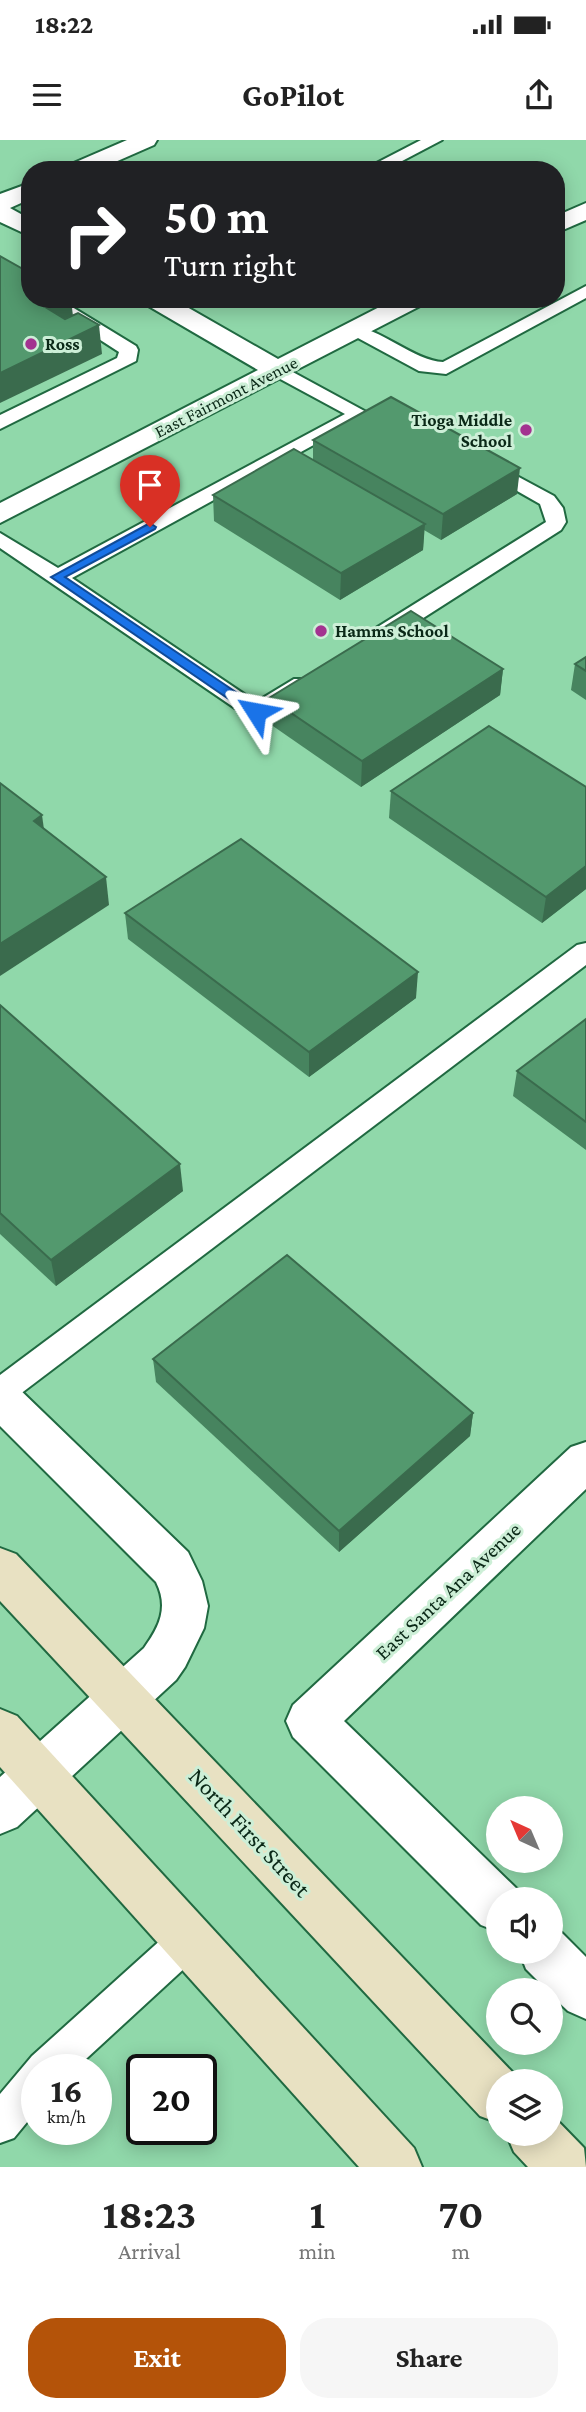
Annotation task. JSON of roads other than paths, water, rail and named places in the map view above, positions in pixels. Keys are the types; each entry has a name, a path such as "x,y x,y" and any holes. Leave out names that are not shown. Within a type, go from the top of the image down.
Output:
{"main road":[{"name":"North First Street","path":"0,1569 486,2082"},
{"path":"0,1732 395,2167"},
{"path":"545,2146 565,2167"}],"street":[{"path":"98,161 146,140"},
{"path":"0,203 21,194"},
{"path":"565,221 586,210"},
{"path":"0,212 21,224"},
{"path":"170,308 278,370"},
{"name":"East Fairmont Avenue","path":"0,514 398,308"},
{"path":"0,1398 172,1567 186,1590 186,1614 176,1641 160,1664 0,1810"},
{"name":"East Santa Ana Avenue","path":"486,1894 310,1721 586,1461"},
{"path":"557,1964 586,1993"}],"lane":[{"path":"389,161 434,140"},
{"path":"565,303 586,291"},
{"path":"0,423 126,361 129,350 61,308"},
{"path":"354,331 426,367 446,368 555,308"},
{"path":"278,370 360,414 385,415"},
{"path":"57,577 360,414"},
{"path":"362,647 551,530 556,522 553,508 547,500 466,454"},
{"path":"0,538 256,712 315,676"},
{"path":"0,1392 586,952"},
{"path":"63,2054 187,1941"},
{"path":"0,2124 21,2098"}],"place":[{"name":"Ross","path":"31,344"},
{"name":"Tioga Middle School","path":"526,430"},
{"name":"Hamms School","path":"321,631"}]}
